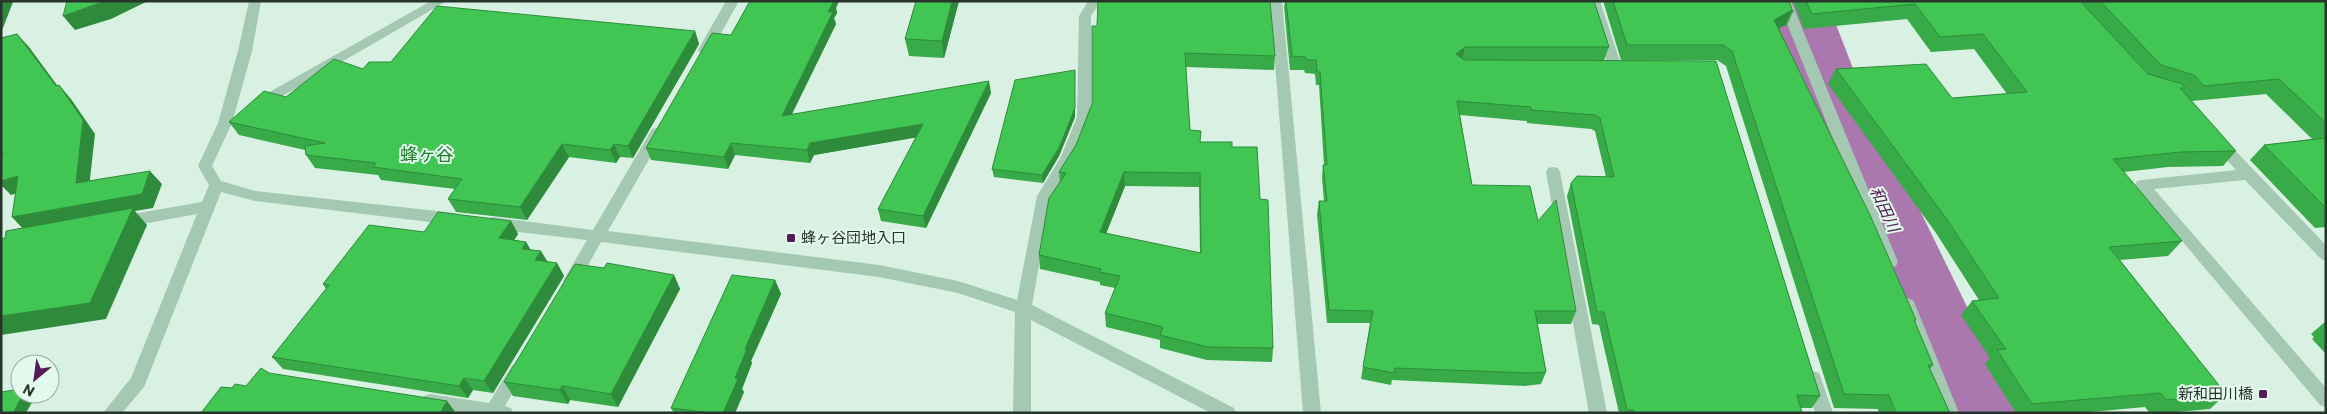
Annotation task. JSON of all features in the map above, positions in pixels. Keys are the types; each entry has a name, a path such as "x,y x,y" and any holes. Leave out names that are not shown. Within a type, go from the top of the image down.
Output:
{"street":[{"path":"256,1 245,51 225,123 205,166 216,185 255,196 599,235 879,271 958,287 1023,308 1228,413"},
{"path":"225,123 441,1"},
{"path":"698,62 733,1"},
{"path":"1022,413 1023,308 1044,196 1068,158 1084,117 1084,16 1095,1"},
{"path":"1276,1 1312,413"},
{"path":"1593,1 1615,67"},
{"path":"1784,1 1896,276"},
{"path":"1596,67 1634,67"},
{"path":"564,294 663,123"},
{"path":"2208,131 2326,255"},
{"path":"1553,172 1598,413"},
{"path":"2247,174 2142,184 2326,400"},
{"path":"111,413 138,382 216,185"},
{"path":"111,223 208,206"},
{"path":"1903,294 1951,413"},
{"path":"416,399 497,412 523,361"},
{"path":"1810,366 1824,413"}],"building":[{"path":"67,1 105,1 63,16"},
{"path":"750,1 834,1 828,12 833,12 782,116 989,81 923,216 878,209 923,124 810,143 807,150 731,143 724,157 646,148 712,33 731,35"},
{"path":"916,1 952,1 942,41 905,39"},
{"path":"1098,1 1270,1 1275,56 1185,53 1190,130 1201,131 1200,142 1232,142 1232,147 1257,147 1260,199 1268,200 1273,348 1208,347 1160,335 1163,327 1105,313 1120,276 1099,272 1101,269 1039,255 1049,198 1066,173 1059,172 1076,145 1092,104 1092,26 1097,26","holes":["1124,172 1200,173 1201,253 1100,232"]},
{"path":"1286,1 1594,1 1609,47 1465,47 1456,54 1464,60 1716,61 1820,396 1797,395 1802,413 1634,413 1634,410 1627,410 1604,312 1597,312 1571,183 1577,176 1614,177 1600,118 1595,115 1531,110 1531,107 1457,101 1472,185 1530,186 1538,221 1556,200 1576,311 1535,311 1546,372 1395,368 1394,373 1363,367 1373,311 1329,310 1319,201 1327,201 1323,165 1327,165 1320,72 1317,72 1316,60 1306,60 1306,57 1292,56"},
{"path":"1613,1 1789,1 1793,12 1792,10 1774,20 1870,215 1916,320 1914,320 1933,365 1928,365 1950,413 1896,413 1889,395 1844,394 1732,51 1723,45 1627,45"},
{"path":"1806,1 2080,1 2148,74 2182,84 2185,88 2180,88 2236,151 2181,152 2113,159 2182,241 2109,247 2226,394 2166,400 2160,393 2032,404 1997,350 2006,349 1972,301 1999,298 1946,218 1836,69 1926,64 1952,98 2027,92 1983,34 1940,37 1915,4 1812,14"},
{"path":"2100,1 2326,1 2326,123 2279,79 2204,86 2194,75 2161,65"},
{"path":"437,6 695,31 628,146 614,144 610,150 562,144 520,207 448,199 462,179 373,167 376,163 306,155 305,146 325,143 229,122 264,91 286,97 334,59 363,69 369,62 391,62"},
{"path":"17,34 56,86 59,85 83,120 76,183 150,171 142,194 12,217 18,176 1,181 3,152 1,153 1,38"},
{"path":"1075,70 1075,108 1059,148 1042,175 992,169 1015,80"},
{"path":"2326,138 2326,208 2264,145"},
{"path":"133,208 90,303 1,316 1,239 5,238 6,231"},
{"path":"438,212 511,221 499,238 526,242 522,249 541,251 535,260 557,263 484,381 464,378 459,386 272,357 329,285 323,284 369,225 424,232"},
{"path":"607,263 674,275 611,394 562,386 560,390 504,382 575,264 604,268"},
{"path":"732,275 775,280 745,349 747,349 735,378 738,379 723,413 671,408"},
{"path":"261,368 269,373 447,401 440,413 201,413 221,387 232,388 235,384 246,386"},
{"path":"10,391 10,404 18,404 13,413 1,413 1,392"}],"waterway":[{"name":"和田川","path":"1797,1 1830,92 1980,413"}],"place":[{"name":"蜂ヶ谷団地入口","path":"791,238"},
{"name":"新和田川橋","path":"2263,394"}],"district":[{"name":"蜂ヶ谷","path":"427,155"}]}
